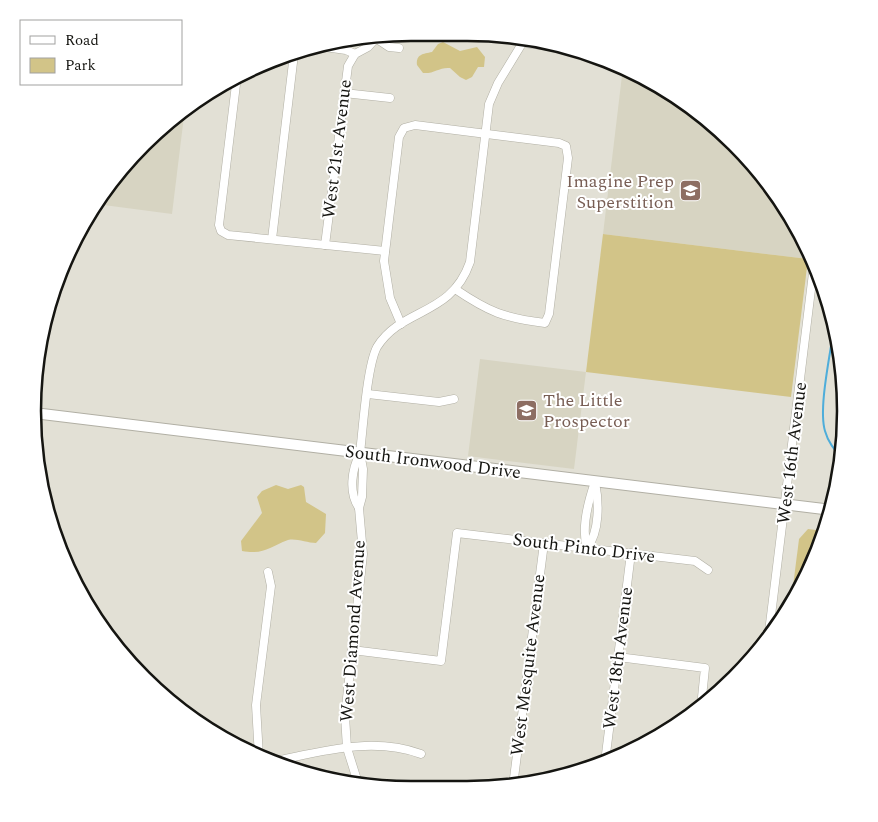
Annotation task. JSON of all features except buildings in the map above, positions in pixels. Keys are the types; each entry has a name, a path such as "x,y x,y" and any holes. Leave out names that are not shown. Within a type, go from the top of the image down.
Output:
{"main road":[{"name":"South Ironwood Drive","path":"41,414 823,509"}],"street":[{"path":"384,42 389,47 399,48"},
{"path":"336,49 355,54 369,43"},
{"name":"West Diamond Avenue","path":"356,777 347,748 345,716 363,554 359,508 362,498 363,469 360,453 371,364 377,348 387,335 401,324 442,302 465,277 470,262 489,104 498,84 521,45"},
{"name":"West 21st Avenue","path":"326,245 348,66 355,54"},
{"path":"272,239 293,61"},
{"path":"236,85 219,225 222,231 228,235 385,251"},
{"path":"344,93 390,98"},
{"path":"401,324 390,298 384,261 399,137 404,128 415,125 560,143 566,146 567,168 549,314 545,323 508,318 491,312 455,289"},
{"name":"West 16th Avenue","path":"770,621 812,279"},
{"path":"368,394 440,402 454,399"},
{"path":"587,548 593,540 598,499 596,482"},
{"name":"South Pinto Drive","path":"352,650 442,661 457,533 695,561 708,570"},
{"name":"West Mesquite Avenue","path":"514,778 544,543"},
{"name":"West 18th Avenue","path":"606,754 631,553"},
{"path":"259,748 256,705 271,586 268,572"},
{"path":"618,657 705,668 702,696"},
{"path":"286,759 378,744 402,747 421,754"}],"shaded area":[{"name":"Imagine Prep Superstition","path":"622,75 652,91 692,118 711,133 745,167 787,226 804,259 603,234"},
{"path":"184,120 172,214 105,205 133,167 167,133"},
{"name":"The Little Prospector","path":"480,359 586,372 574,469 468,456"}],"green space":[{"path":"443,42 460,51 477,47 485,57 484,67 478,67 472,77 466,80 450,68 423,73 417,65 419,57 432,52 438,44"},
{"path":"603,234 804,259 807,266 791,397 586,372"},
{"path":"276,485 288,489 301,485 304,487 306,502 326,514 325,533 316,543 288,540 266,550 256,552 242,551 241,541 262,513 257,497 262,491"},
{"path":"808,529 817,530 793,585 799,539"}],"waterway":[{"path":"831,346 824,395 823,421 828,439 835,449"}],"place":[{"name":"Imagine Prep Superstition","path":"690,191"},
{"name":"The Little Prospector","path":"527,410"}]}
